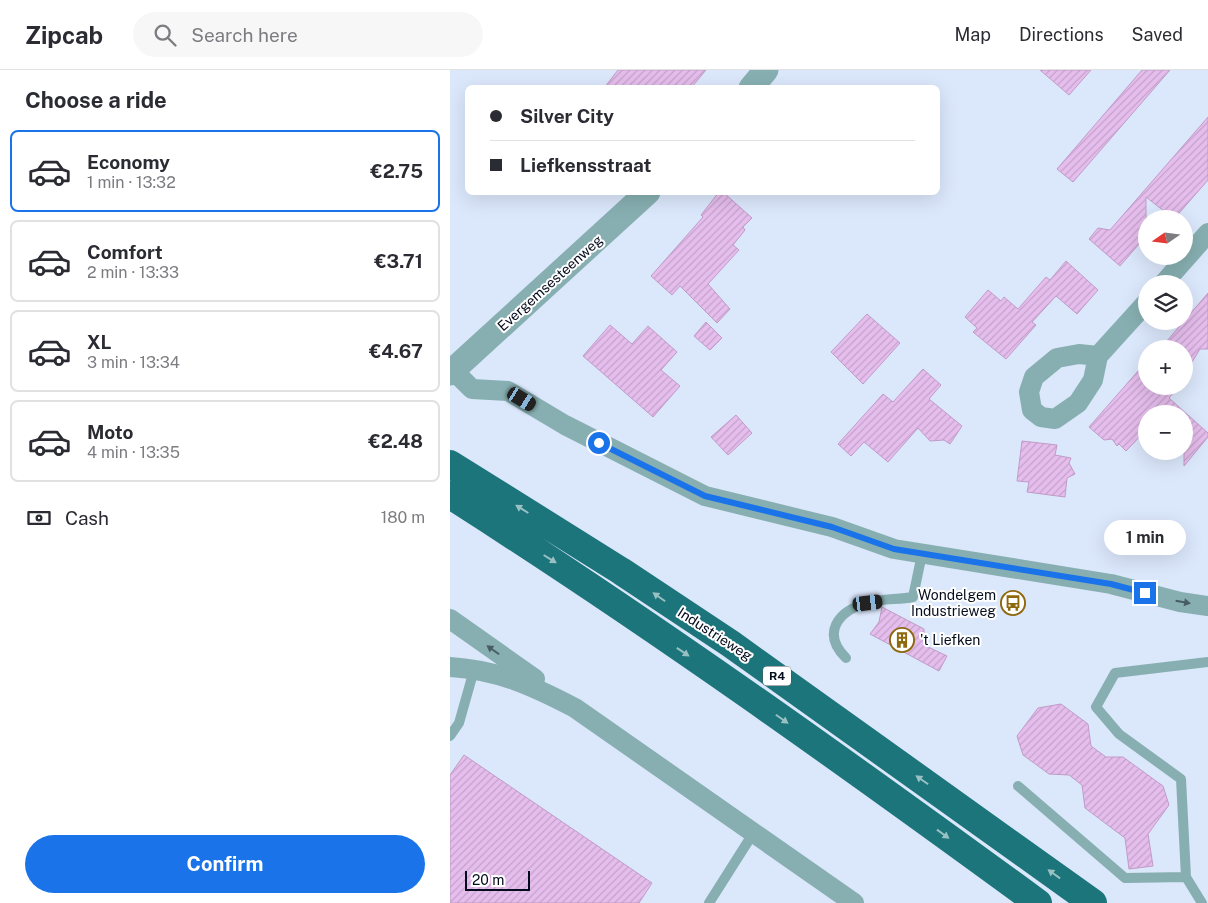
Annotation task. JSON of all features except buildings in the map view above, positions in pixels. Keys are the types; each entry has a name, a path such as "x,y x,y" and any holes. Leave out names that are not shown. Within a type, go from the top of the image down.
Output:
{"highway":[{"name":"Industrieweg","path":"450,464 622,571 731,644 1093,903"},
{"name":"R4","path":"450,495 559,564 790,725 1038,903"}],"street":[{"path":"754,85 766,70"},
{"name":"Evergemsesteenweg","path":"451,371 589,249 645,195"},
{"path":"1171,275 1208,233"},
{"path":"1098,356 1138,312"},
{"path":"451,371 472,389 508,391 565,425 705,496 832,527 894,549 1111,584 1180,602 1208,606"},
{"path":"450,619 854,903"},
{"path":"450,667 502,675 538,689 575,708"}],"lane":[{"path":"846,658 837,649 833,634 837,621 845,613 868,603 913,597 922,554"},
{"path":"1202,903 1186,877 1180,779 1119,734 1096,708 1115,673 1208,662"},
{"path":"450,736 459,723 474,670"},
{"path":"1018,786 1126,878 1186,877"},
{"path":"709,903 754,832"}],"place":[{"name":"Wondelgem Industrieweg","path":"1013,603"},
{"name":"'t Liefken","path":"902,640"}],"route":[{"path":"599,443 705,496 832,527 894,549 1111,584 1145,593"}]}
